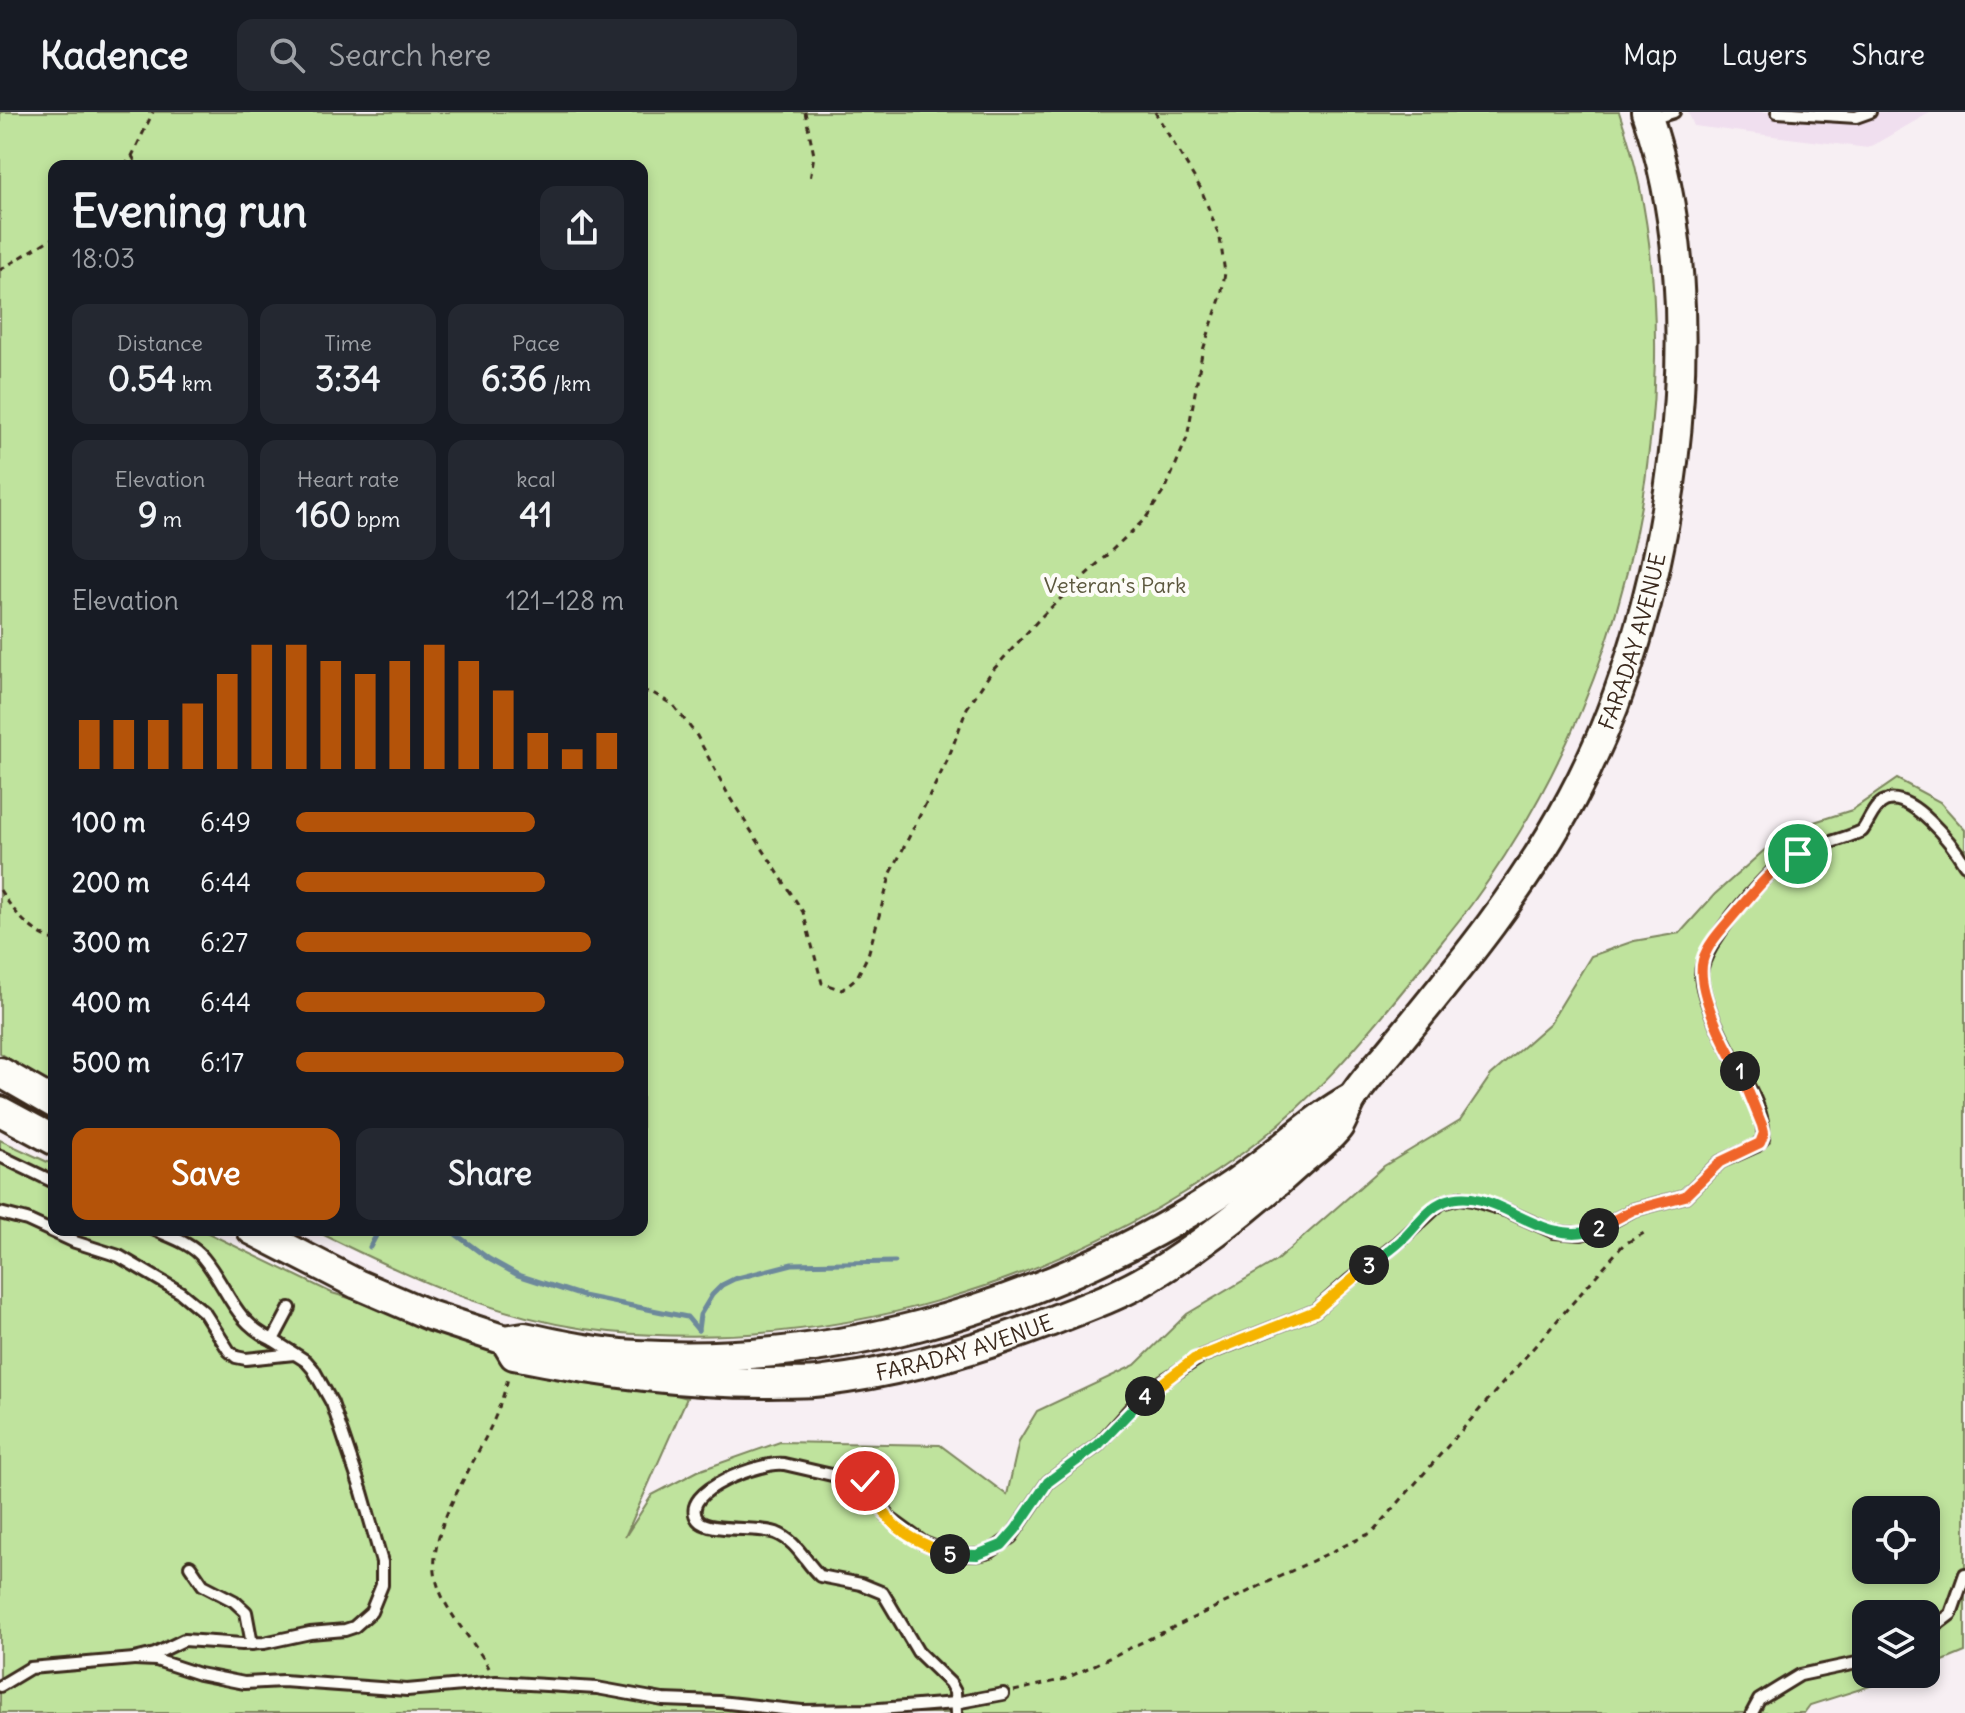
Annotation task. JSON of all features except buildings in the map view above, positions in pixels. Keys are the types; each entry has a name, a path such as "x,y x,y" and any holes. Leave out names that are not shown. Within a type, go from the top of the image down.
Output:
{"main road":[{"name":"FARADAY AVENUE","path":"264,1236 357,1284 429,1315 510,1347 580,1368 650,1378 743,1383 819,1382 933,1362 977,1349 1109,1298 1150,1277 1264,1195 1338,1128 1353,1097 1466,959 1522,879 1572,798 1605,728 1632,656 1668,506 1679,404 1679,300 1672,218 1656,115"},
{"path":"0,1072 48,1100"},
{"name":"FARADAY AVENUE","path":"510,1347 524,1337 636,1355 776,1353 863,1339 967,1312 1119,1251 1182,1217 1251,1171 1325,1112 1353,1097"},
{"path":"0,1111 48,1137"}],"lane":[{"path":"1777,112 1856,117 1870,112"},
{"path":"956,1708 950,1683 918,1652 883,1593 861,1584 820,1576 796,1546 780,1535 751,1528 704,1525 697,1520 694,1512 700,1498 713,1487 754,1468 772,1463 784,1464 871,1484 891,1520 938,1550 968,1555 997,1549 1011,1537 1048,1482 1098,1445 1130,1409 1158,1384 1194,1359 1315,1311 1441,1203 1459,1198 1473,1200 1505,1210 1554,1232 1581,1234 1600,1228 1633,1210 1685,1196 1720,1162 1756,1146 1763,1139 1762,1125 1749,1087 1724,1038 1703,986 1703,960 1717,938 1777,867 1810,848 1862,831 1876,807 1886,800 1898,799 1910,803 1965,865"},
{"path":"0,1156 48,1179"},
{"path":"0,1213 48,1230"},
{"path":"62,1236 111,1252 180,1292 199,1307 236,1357 246,1359 294,1354"},
{"path":"134,1659 155,1654 184,1640 252,1644 354,1627 371,1612 382,1585 382,1562 376,1540 332,1403 313,1369 257,1332 242,1318 204,1258 168,1236"},
{"path":"273,1340 290,1308"},
{"path":"190,1566 203,1585 234,1601 246,1612 252,1644"},
{"path":"1940,1622 1951,1614 1965,1574"},
{"path":"0,1686 30,1668 134,1659 156,1660 199,1674 244,1683 283,1681 407,1690 496,1682 597,1688 663,1700 719,1702 802,1711 956,1708 1003,1694"},
{"path":"1752,1713 1759,1700 1800,1675 1852,1664"}],"path":[{"path":"129,160 153,112"},
{"path":"805,112 814,155 810,180"},
{"path":"648,692 673,705 697,736 730,798 803,912 822,983 842,990 857,977 868,955 891,873 948,759 967,708 992,671 1043,615 1145,519 1166,488 1187,438 1202,353 1221,296 1225,273 1220,238 1201,189 1155,112"},
{"path":"132,156 134,160"},
{"path":"0,270 48,241"},
{"path":"0,890 16,915 48,938"},
{"path":"1003,1694 1065,1679 1373,1532 1623,1245 1644,1233"},
{"path":"496,1682 480,1652 446,1603 435,1572 439,1538 453,1497 502,1403 510,1347"}],"shaded area":[{"path":"1688,112 1931,112 1868,148 1694,126"}],"green space":[{"name":"Veteran's Park","path":"0,112 1619,112 1643,202 1654,295 1651,431 1641,504 1626,576 1605,646 1579,714 1548,780 1512,844 1471,905 1372,1029 1312,1094 1244,1152 1174,1198 1100,1239 1023,1272 943,1299 861,1319 778,1331 694,1336 570,1327 494,1308 421,1280 327,1236 648,1236 648,160 48,160 48,1082 0,1053"},
{"path":"1897,779 1940,802 1965,830 1965,1652 1940,1662 1940,1600 1852,1600 1852,1688 1864,1688 1810,1705 1804,1713 0,1713 0,1140 48,1162 48,1236 214,1236 332,1293 687,1398 625,1537 652,1495 698,1471 780,1442 940,1445 1007,1495 1019,1441 1037,1411 1135,1365 1187,1314 1276,1261 1384,1166 1460,1120 1491,1075 1550,1023 1591,956 1634,941 1680,933 1715,894 1786,831 1852,810"}],"waterway":[{"path":"370,1247 376,1236"},
{"path":"458,1236 489,1259 518,1275 583,1296 687,1317 698,1330"},
{"path":"698,1330 700,1315 712,1295 734,1279 792,1264 895,1262"}],"route":[{"path":"865,1481 876,1488 885,1513 891,1520 924,1543 954,1555 990,1552 1011,1537 1042,1489 1055,1475 1098,1445 1130,1409 1158,1384 1194,1359 1315,1311 1441,1203 1453,1198 1473,1200 1505,1210 1554,1232 1581,1234 1600,1228 1633,1210 1685,1196 1720,1162 1760,1143 1764,1133 1749,1087 1706,997 1701,978 1703,960 1760,884 1777,867 1798,854"}]}
